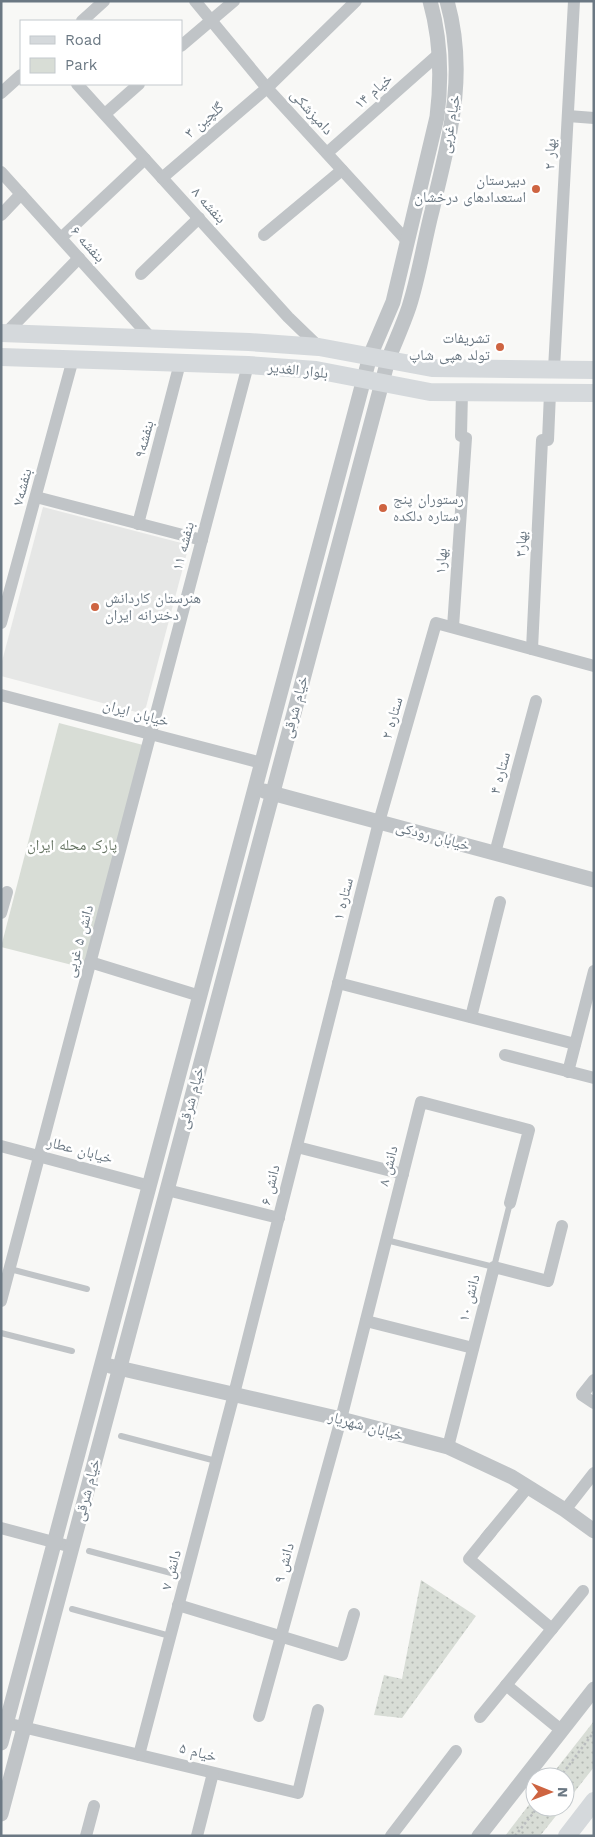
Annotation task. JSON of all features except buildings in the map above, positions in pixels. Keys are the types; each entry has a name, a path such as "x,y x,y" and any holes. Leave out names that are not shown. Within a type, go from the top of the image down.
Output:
{"main road":[{"name":"بلوار الغدیر","path":"4,333 249,342 319,347 432,368 594,370"},
{"name":"بلوار الغدیر","path":"1,357 248,365 316,370 430,392 594,393"},
{"path":"567,1836 594,1801"}],"street":[{"path":"83,20 104,1"},
{"name":"دامپزشکی","path":"195,1 267,88 408,242"},
{"path":"182,45 234,1"},
{"name":"گلچین ۳","path":"162,178 267,88 356,1"},
{"name":"خیام غربی","path":"370,356 394,302 437,117 440,87 440,53 436,20 430,1"},
{"name":"خیام غربی","path":"382,383 388,360 409,306 453,120 456,88 456,52 447,1"},
{"name":"بهار ۲","path":"554,369 574,1"},
{"name":"خیام ۱۴","path":"326,153 440,53"},
{"path":"1,93 20,76"},
{"name":"بنفشه ۸","path":"78,85 288,317 319,347"},
{"path":"105,114 138,85"},
{"path":"440,87 456,88"},
{"path":"568,116 594,118"},
{"path":"61,238 146,159"},
{"path":"264,235 342,170"},
{"name":"بنفشه ۶","path":"1,172 151,338"},
{"path":"1,215 22,194"},
{"path":"141,274 199,218"},
{"path":"4,333 79,258"},
{"name":"خیام شرقی","path":"1,1743 370,356"},
{"name":"بنفشه۷","path":"1,623 73,359"},
{"name":"بنفشه۹","path":"138,524 180,363"},
{"name":"بنفشه ۱۱","path":"151,734 248,365"},
{"name":"خیام شرقی","path":"1,1814 382,383"},
{"name":"بهار۱","path":"453,627 466,438 461,436 462,392"},
{"name":"بهار۳","path":"532,649 542,440 548,440 550,393"},
{"path":"36,497 202,540"},
{"name":"ستاره ۲","path":"379,822 436,622 453,627"},
{"path":"453,627 594,666"},
{"name":"خیابان ایران","path":"1,695 262,763"},
{"name":"ستاره ۴","path":"495,853 536,701"},
{"name":"دانش ۵ غربی","path":"1,1301 151,734"},
{"name":"خیابان رودکی","path":"255,788 594,880"},
{"name":"ستاره ۱","path":"338,984 379,822"},
{"path":"1,913 7,892"},
{"path":"471,1017 500,902"},
{"path":"90,962 217,1001"},
{"path":"568,1072 594,971"},
{"path":"338,984 575,1044"},
{"name":"دانش ۶","path":"234,1394 338,984"},
{"path":"505,1055 594,1078"},
{"name":"دانش ۸","path":"341,1419 421,1102 528,1130 510,1203"},
{"name":"خیابان عطار","path":"1,1146 150,1186"},
{"path":"297,1146 403,1174"},
{"path":"150,1186 279,1218"},
{"name":"دانش ۱۰","path":"448,1447 494,1268 548,1281 562,1226"},
{"path":"366,1321 473,1348"},
{"name":"خیابان شهریار","path":"102,1364 341,1419 448,1447 512,1477 566,1510 594,1531"},
{"path":"594,1380 582,1395 594,1403"},
{"name":"دانش ۷","path":"138,1755 234,1394"},
{"name":"دانش ۹","path":"259,1716 341,1419"},
{"path":"566,1510 594,1473"},
{"path":"469,1560 528,1487"},
{"path":"1,1528 72,1547"},
{"path":"469,1560 491,1532"},
{"path":"469,1560 552,1628"},
{"path":"480,1717 583,1591"},
{"path":"178,1605 342,1655 354,1614"},
{"path":"506,1685 561,1730"},
{"path":"479,1836 594,1689"},
{"name":"خیام ۵","path":"6,1723 298,1794 318,1710"},
{"path":"391,1836 456,1751"},
{"path":"197,1836 214,1773"},
{"path":"86,1836 94,1806"}],"lane":[{"path":"386,1240 494,1268 510,1203"},
{"path":"10,1269 87,1289"},
{"path":"1,1333 72,1351"},
{"path":"121,1436 216,1462"},
{"path":"89,1551 186,1577"},
{"path":"72,1609 170,1636"}],"path":[{"path":"568,1767 594,1732"},
{"path":"515,1836 530,1817"}],"shaded area":[{"name":"هنرستان کاردانش دخترانه ایران","path":"43,507 189,545 146,707 140,713 1,676 1,665"}],"green space":[{"name":"پارک محله ایران","path":"59,723 143,745 84,968 1,947"},
{"path":"421,1580 476,1616 402,1718 374,1715 384,1675 402,1679"},
{"path":"594,1721 594,1767 575,1791 575,1767 558,1767"},
{"path":"525,1810 525,1817 555,1817 540,1836 505,1836"}],"place":[{"name":"دبیرستان استعدادهای درخشان","path":"536,189"},
{"name":"تشریفات تولد هپی شاپ","path":"500,347"},
{"name":"رستوران پنج ستاره دلکده","path":"383,508"},
{"name":"هنرستان کاردانش دخترانه ایران","path":"95,607"}]}
